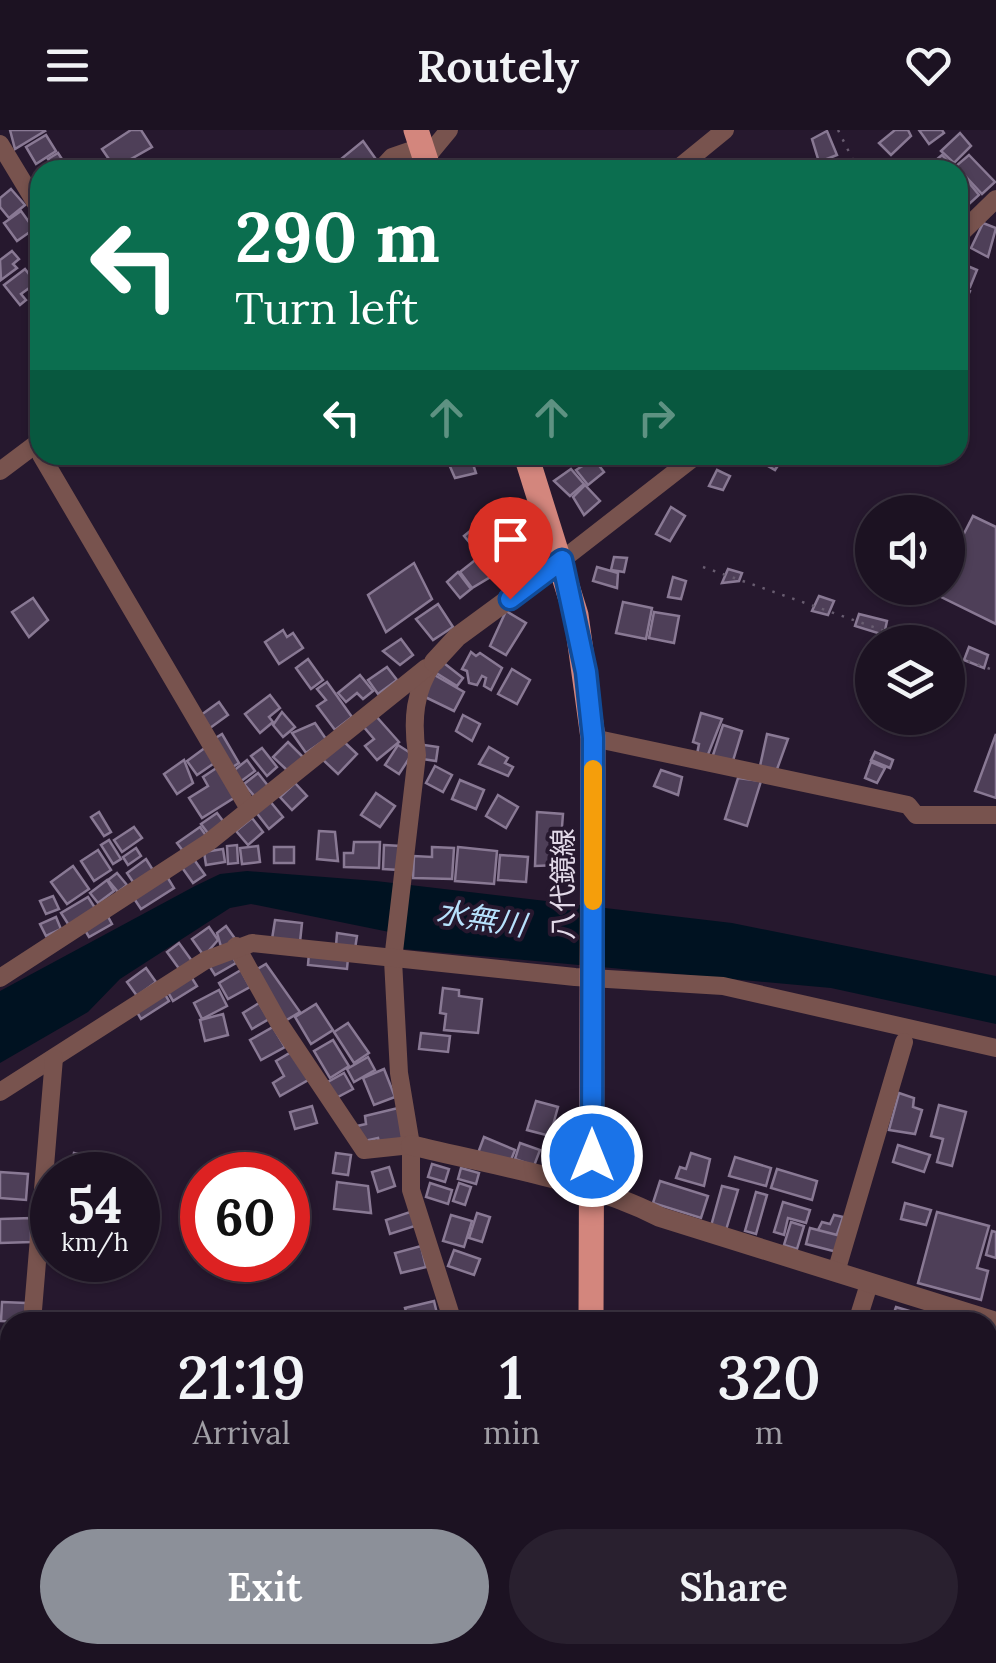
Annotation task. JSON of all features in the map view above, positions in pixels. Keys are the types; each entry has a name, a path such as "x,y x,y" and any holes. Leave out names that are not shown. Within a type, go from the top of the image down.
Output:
{"main road":[{"name":"八代鏡線","path":"529,465 562,560 586,672 593,738 591,1312"}],"street":[{"path":"389,160 422,152 450,130"},
{"path":"688,160 725,130"},
{"path":"0,144 30,194"},
{"path":"968,223 992,209"},
{"path":"0,470 30,453"},
{"path":"49,465 249,809"},
{"path":"0,978 166,872 434,662 458,638 684,465"},
{"path":"434,662 419,685 405,879 393,960 399,1073 411,1145 411,1190 450,1312"},
{"path":"593,738 908,804 916,814 996,815"},
{"path":"0,1092 142,998 236,946 252,942 393,960 723,986 996,1048"},
{"path":"236,946 279,1023 364,1150 411,1145 592,1191 963,1312"},
{"path":"836,1272 904,1042"},
{"path":"33,1312 54,1058"},
{"path":"860,1312 869,1284"}],"path":[{"path":"838,130 853,160"},
{"path":"703,566 868,625"},
{"path":"965,660 996,671"}],"water":[{"name":"水無川","path":"247,871 376,881 732,923 996,976 996,1024 831,988 403,949 404,935 251,904 230,908 120,979 88,1012 0,1063 0,991 195,886 220,874"}],"building":[{"path":"10,130 44,130 45,131 15,149"},
{"path":"131,130 141,130 152,147 129,160 110,160 102,149"},
{"path":"895,130 908,130 911,136 891,155 879,143"},
{"path":"919,130 942,130 944,133 929,144"},
{"path":"827,131 837,155 818,160 812,139"},
{"path":"960,133 971,146 957,160 951,160 941,151"},
{"path":"46,135 56,151 42,160 34,160 26,147"},
{"path":"363,141 376,160 341,160"},
{"path":"969,155 995,182 982,194 968,179 968,160 963,160"},
{"path":"968,182 979,195 968,205"},
{"path":"11,189 25,205 9,218 0,207 0,198"},
{"path":"21,211 30,223 30,232 17,241 4,223"},
{"path":"983,223 996,228 988,257 971,248"},
{"path":"12,251 19,259 13,264 17,268 1,280 0,260"},
{"path":"968,266 977,270 968,286"},
{"path":"25,269 30,275 30,287 21,294 26,300 20,305 4,285"},
{"path":"449,465 473,465 476,473 455,478"},
{"path":"584,465 599,465 604,472 588,485 576,470"},
{"path":"571,469 584,484 570,496 554,481"},
{"path":"717,470 730,476 723,490 709,486"},
{"path":"585,485 600,501 584,515 573,497"},
{"path":"671,507 685,516 670,541 656,534"},
{"path":"973,516 996,527 996,624 957,605 965,605 965,532"},
{"path":"486,518 497,532 475,549 464,536"},
{"path":"479,557 492,576 472,588 460,572"},
{"path":"614,557 627,558 624,572 611,570"},
{"path":"414,563 432,599 386,632 368,595"},
{"path":"597,567 618,573 617,588 593,581"},
{"path":"728,569 742,573 739,581 722,583"},
{"path":"458,572 471,589 460,598 447,582"},
{"path":"673,577 686,581 681,599 668,597"},
{"path":"819,596 834,601 828,615 812,611"},
{"path":"33,598 48,620 29,637 12,612"},
{"path":"623,602 652,608 646,639 616,633"},
{"path":"438,604 453,627 433,640 416,619"},
{"path":"506,611 526,623 506,655 490,646"},
{"path":"654,612 679,616 674,643 649,638"},
{"path":"859,614 887,621 886,625 855,625"},
{"path":"283,630 287,637 293,633 303,648 279,664 265,642"},
{"path":"401,639 413,655 400,665 383,651"},
{"path":"969,647 988,655 984,668 965,657"},
{"path":"471,652 476,656 480,653 502,668 491,690 484,686 486,678 482,676 477,685 469,683 467,671 462,669"},
{"path":"308,659 323,680 311,689 296,668"},
{"path":"440,660 463,678 457,686 433,671"},
{"path":"387,667 397,680 378,694 368,680"},
{"path":"512,669 530,680 517,704 498,694"},
{"path":"431,673 464,692 454,711 423,696"},
{"path":"360,675 373,691 363,699 357,693 346,702 338,693"},
{"path":"327,682 352,717 335,730 317,706 326,700 317,689"},
{"path":"270,695 280,708 269,717 273,722 260,733 245,714"},
{"path":"219,702 228,715 210,728 201,715"},
{"path":"282,712 295,727 283,737 273,725"},
{"path":"701,713 722,719 707,757 697,754 699,744 693,742"},
{"path":"375,715 399,742 377,760 365,746 374,739 363,726"},
{"path":"463,715 480,724 472,741 456,731"},
{"path":"315,723 326,739 306,753 292,733"},
{"path":"723,725 742,731 732,764 712,758"},
{"path":"222,734 239,763 231,768 214,739"},
{"path":"767,734 788,739 776,772 760,766"},
{"path":"996,734 996,798 975,791"},
{"path":"340,738 357,754 338,774 321,758"},
{"path":"288,742 304,758 289,772 273,757"},
{"path":"398,745 412,754 399,774 385,765"},
{"path":"424,745 438,747 436,761 422,759"},
{"path":"206,747 216,762 197,775 187,761"},
{"path":"489,747 508,758 505,763 513,767 508,776 479,764"},
{"path":"262,748 277,767 267,776 251,756"},
{"path":"875,752 893,760 890,768 871,760"},
{"path":"184,760 193,783 177,794 164,774"},
{"path":"247,760 255,771 240,782 232,772"},
{"path":"871,762 885,768 877,783 865,778"},
{"path":"435,766 452,775 443,792 426,783"},
{"path":"218,767 237,796 202,818 189,798 208,786 203,777"},
{"path":"661,770 682,777 678,795 654,786"},
{"path":"258,773 269,787 256,798 244,784"},
{"path":"738,778 761,781 747,826 725,819"},
{"path":"460,780 484,790 476,809 452,799"},
{"path":"295,783 307,796 292,810 280,797"},
{"path":"376,793 395,806 380,827 361,815"},
{"path":"498,795 518,807 506,828 486,816"},
{"path":"269,800 283,817 269,829 255,811"},
{"path":"99,812 111,832 104,836 91,817"},
{"path":"537,812 563,814 559,865 535,866"},
{"path":"217,813 226,825 210,836 201,824"},
{"path":"252,818 263,832 248,845 236,831"},
{"path":"134,827 142,838 122,852 114,840"},
{"path":"200,827 207,837 186,855 177,843"},
{"path":"319,831 335,832 338,861 317,859"},
{"path":"109,840 121,859 113,864 101,845"},
{"path":"354,842 380,842 379,868 344,867 344,853 353,853"},
{"path":"237,845 238,863 228,864 227,846"},
{"path":"384,845 401,846 399,870 383,869"},
{"path":"258,846 260,862 242,864 240,848"},
{"path":"274,847 294,847 294,863 274,863"},
{"path":"432,847 454,848 452,879 413,878 414,856 432,857"},
{"path":"458,847 497,851 494,884 455,881"},
{"path":"136,848 141,856 128,865 123,857"},
{"path":"223,849 225,862 206,865 204,852"},
{"path":"98,850 111,870 94,881 81,861"},
{"path":"500,855 528,857 526,882 498,880"},
{"path":"193,858 205,875 193,883 181,866"},
{"path":"146,859 156,875 137,888 127,873"},
{"path":"73,866 89,889 67,904 51,882"},
{"path":"117,873 127,885 118,892 108,880"},
{"path":"166,875 174,888 141,909 133,897"},
{"path":"107,880 114,891 98,903 90,893"},
{"path":"53,896 59,909 46,914 40,901"},
{"path":"88,897 97,911 70,927 61,913"},
{"path":"106,913 112,924 89,937 83,927"},
{"path":"56,917 61,929 46,936 40,924"},
{"path":"275,920 302,923 300,942 272,939"},
{"path":"226,926 236,940 222,950 217,933"},
{"path":"209,927 218,940 204,956 192,939"},
{"path":"337,933 357,936 355,949 336,946"},
{"path":"179,943 192,961 180,970 167,952"},
{"path":"230,952 236,963 215,975 208,964"},
{"path":"309,953 348,958 347,969 308,965"},
{"path":"266,964 300,1012 285,1021 254,971"},
{"path":"146,968 156,982 137,996 127,982"},
{"path":"241,970 250,987 228,999 219,983"},
{"path":"190,975 197,986 173,1001 166,989"},
{"path":"443,988 459,990 459,996 482,999 478,1033 444,1030 446,1014 440,1013"},
{"path":"162,989 169,1001 141,1019 134,1007"},
{"path":"219,990 227,1006 202,1019 194,1003"},
{"path":"259,1003 269,1019 252,1029 243,1013"},
{"path":"316,1004 333,1030 311,1044 295,1017"},
{"path":"223,1014 228,1035 205,1041 200,1020"},
{"path":"348,1023 369,1053 354,1063 334,1032"},
{"path":"273,1027 285,1047 261,1060 250,1040"},
{"path":"421,1033 450,1036 448,1052 419,1049"},
{"path":"333,1040 349,1066 330,1078 314,1051"},
{"path":"293,1051 310,1079 280,1096 273,1083 284,1076 276,1061"},
{"path":"368,1057 375,1070 354,1082 347,1069"},
{"path":"384,1069 395,1097 374,1105 363,1078"},
{"path":"344,1073 353,1089 334,1099 326,1083"},
{"path":"899,1093 914,1098 913,1107 922,1110 915,1134 889,1130"},
{"path":"536,1101 558,1107 550,1136 527,1130"},
{"path":"939,1105 966,1112 952,1166 937,1162 943,1139 931,1136"},
{"path":"312,1106 317,1123 295,1129 290,1112"},
{"path":"398,1108 405,1140 380,1146 378,1138 360,1142 357,1126 366,1124 365,1116"},
{"path":"484,1137 515,1150 509,1165 478,1153"},
{"path":"520,1143 540,1150 534,1166 515,1159"},
{"path":"898,1145 930,1155 924,1172 893,1162"},
{"path":"336,1153 351,1155 348,1175 333,1173"},
{"path":"691,1153 710,1159 704,1186 676,1178 680,1167 686,1169"},
{"path":"735,1157 771,1168 766,1186 729,1176"},
{"path":"432,1164 449,1169 445,1182 428,1177"},
{"path":"389,1167 395,1186 378,1192 372,1172"},
{"path":"461,1168 479,1173 476,1184 458,1179"},
{"path":"777,1169 817,1181 812,1200 771,1188"},
{"path":"0,1172 28,1174 26,1200 0,1198"},
{"path":"660,1181 708,1196 701,1218 653,1203"},
{"path":"337,1182 368,1186 371,1213 334,1209"},
{"path":"430,1183 452,1190 448,1204 426,1197"},
{"path":"459,1183 471,1187 465,1205 453,1201"},
{"path":"722,1186 738,1190 726,1230 711,1226"},
{"path":"756,1192 767,1195 756,1234 745,1231"},
{"path":"783,1202 810,1210 806,1223 788,1218 784,1235 774,1232"},
{"path":"905,1203 931,1210 926,1225 901,1219"},
{"path":"413,1211 418,1225 390,1234 386,1220"},
{"path":"937,1212 989,1226 977,1268 988,1271 981,1300 918,1283"},
{"path":"477,1213 490,1217 482,1242 469,1238"},
{"path":"451,1215 472,1221 464,1247 443,1241"},
{"path":"834,1215 843,1217 835,1240 816,1234 822,1222 830,1224"},
{"path":"30,1218 30,1242 0,1243 0,1219"},
{"path":"791,1222 804,1226 797,1249 784,1245"},
{"path":"810,1228 841,1236 837,1252 806,1244"},
{"path":"992,1231 996,1232 996,1258 986,1255"},
{"path":"421,1246 426,1267 401,1273 395,1253"},
{"path":"454,1250 480,1259 474,1275 448,1266"},
{"path":"434,1301 437,1312 406,1312 405,1308"},
{"path":"2,1302 26,1303 26,1312 1,1312"}],"slow traffic":[{"path":"593,769 593,901"}],"route":[{"path":"510,599 562,560 586,672 593,738 592,1156"}]}
